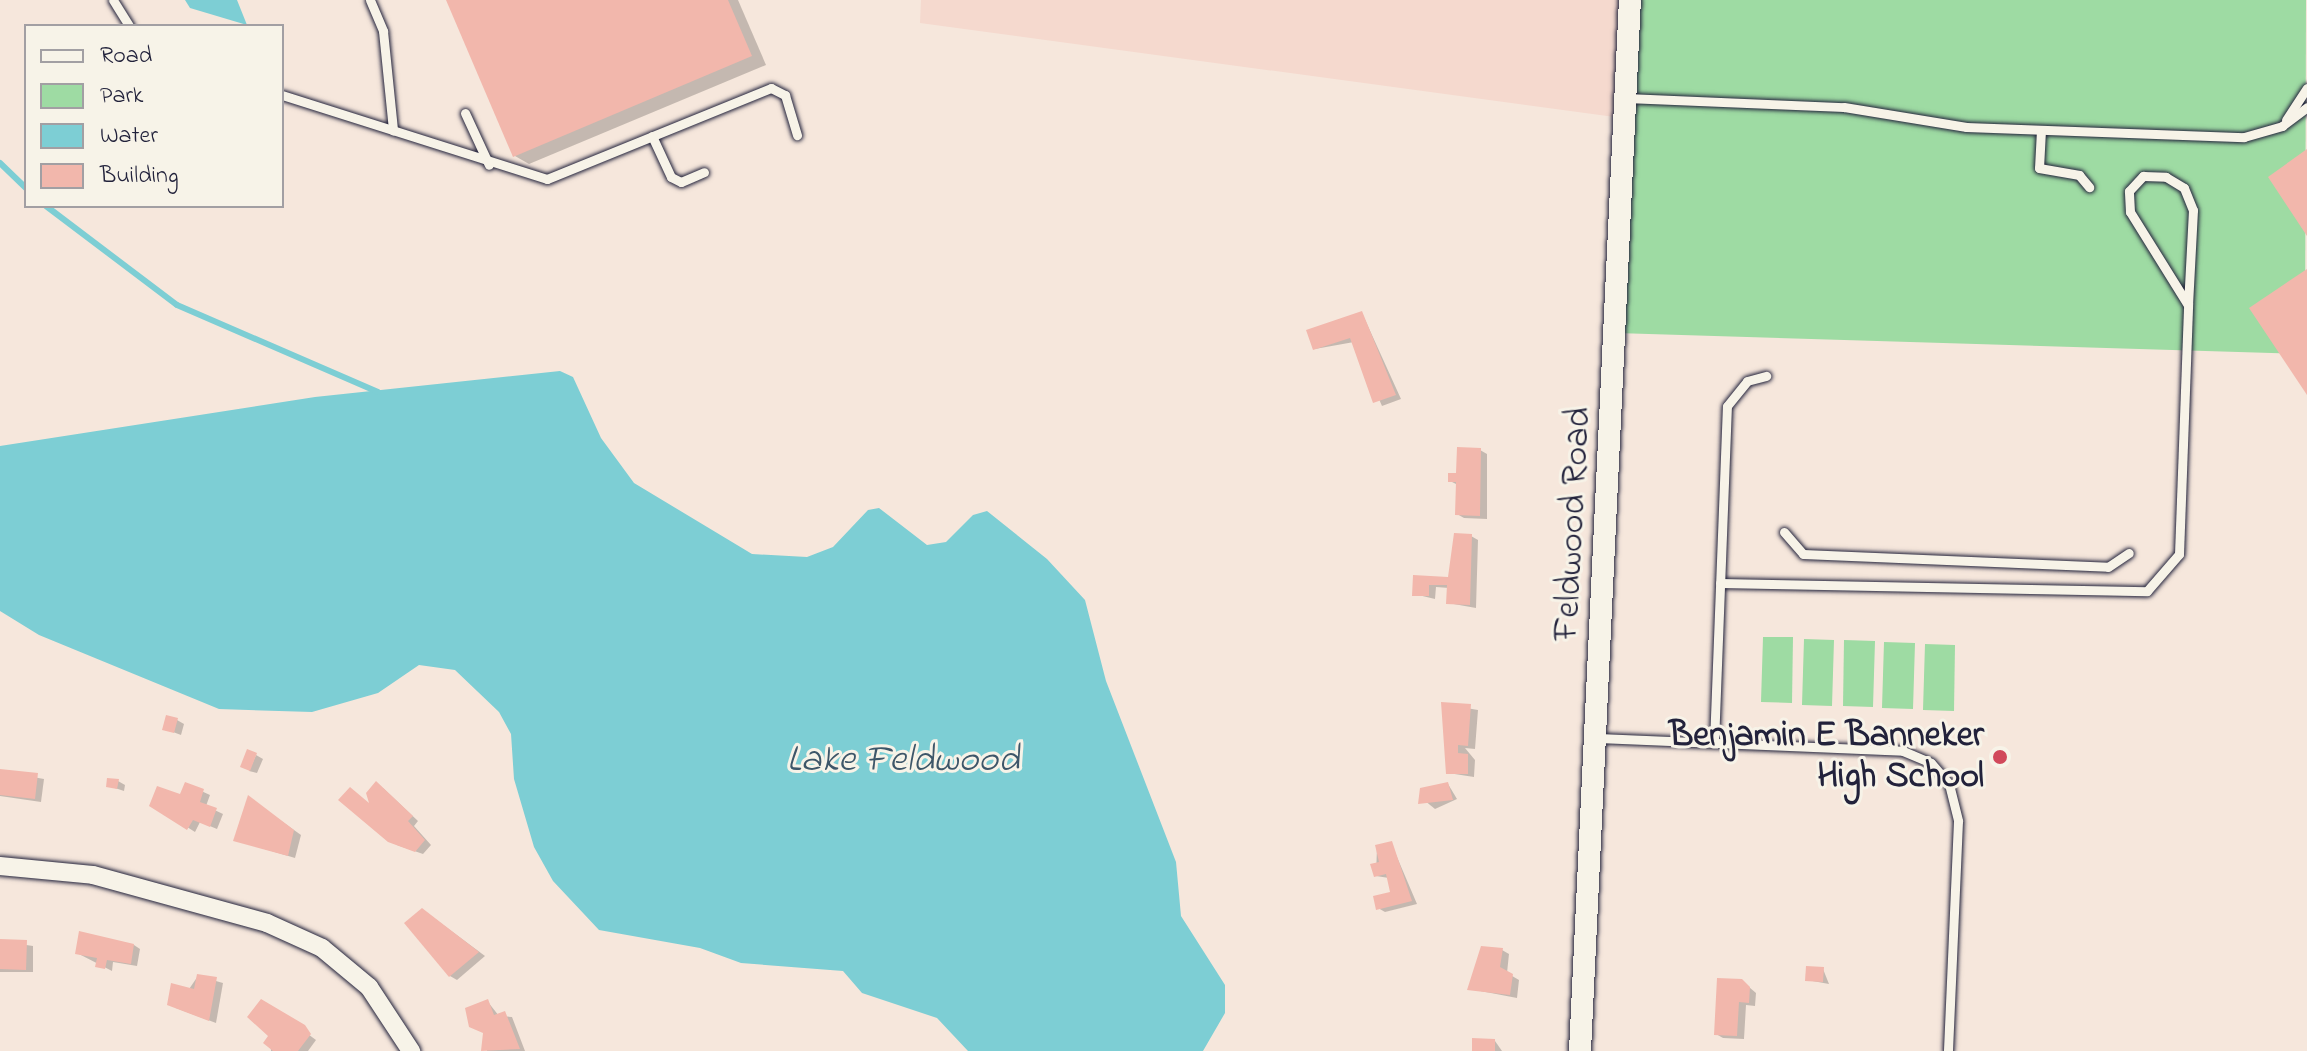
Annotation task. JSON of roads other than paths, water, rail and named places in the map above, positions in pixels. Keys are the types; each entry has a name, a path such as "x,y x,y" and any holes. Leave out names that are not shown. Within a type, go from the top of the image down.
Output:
{"street":[{"name":"Feldwood Road","path":"1580,1051 1598,738 1630,0"},
{"path":"0,866 93,875 267,923 322,948 369,987 411,1051"}],"lane":[{"path":"113,0 128,24"},
{"path":"370,0 383,31 393,130"},
{"path":"284,96 489,165 547,179 771,88 785,95 797,135"},
{"path":"2282,126 2307,88"},
{"path":"1626,98 1844,107 1966,127 2244,137 2282,126 2307,107"},
{"path":"465,113 489,165"},
{"path":"2041,130 2039,168 2079,175 2089,187"},
{"path":"652,136 671,177 681,182 704,172"},
{"path":"1720,583 2147,591 2179,554 2193,210 2184,188 2166,177 2143,176 2129,191 2130,212 2188,305"},
{"path":"1714,743 1727,406 1747,381 1766,376"},
{"path":"1784,532 1803,554 2117,565 2129,553"},
{"path":"1598,738 1903,751 1931,763 1949,784 1958,821 1948,1051"}],"water":[{"path":"185,0 237,0 247,24 244,24 190,8"},
{"name":"Lake Feldwood","path":"560,371 573,377 601,438 634,483 752,554 807,557 833,547 868,510 879,508 927,545 946,542 973,515 987,511 1047,559 1085,600 1106,681 1176,862 1181,916 1225,985 1225,1013 1203,1051 968,1051 937,1018 862,993 843,971 741,963 700,948 599,930 553,881 534,847 514,779 511,734 499,712 455,670 419,665 378,693 312,712 219,709 39,635 0,611 0,446 315,397"}],"waterway":[{"path":"0,163 24,186"},
{"path":"49,208 177,305 378,392"}],"place":[{"name":"Benjamin E Banneker High School","path":"2000,757"}]}
